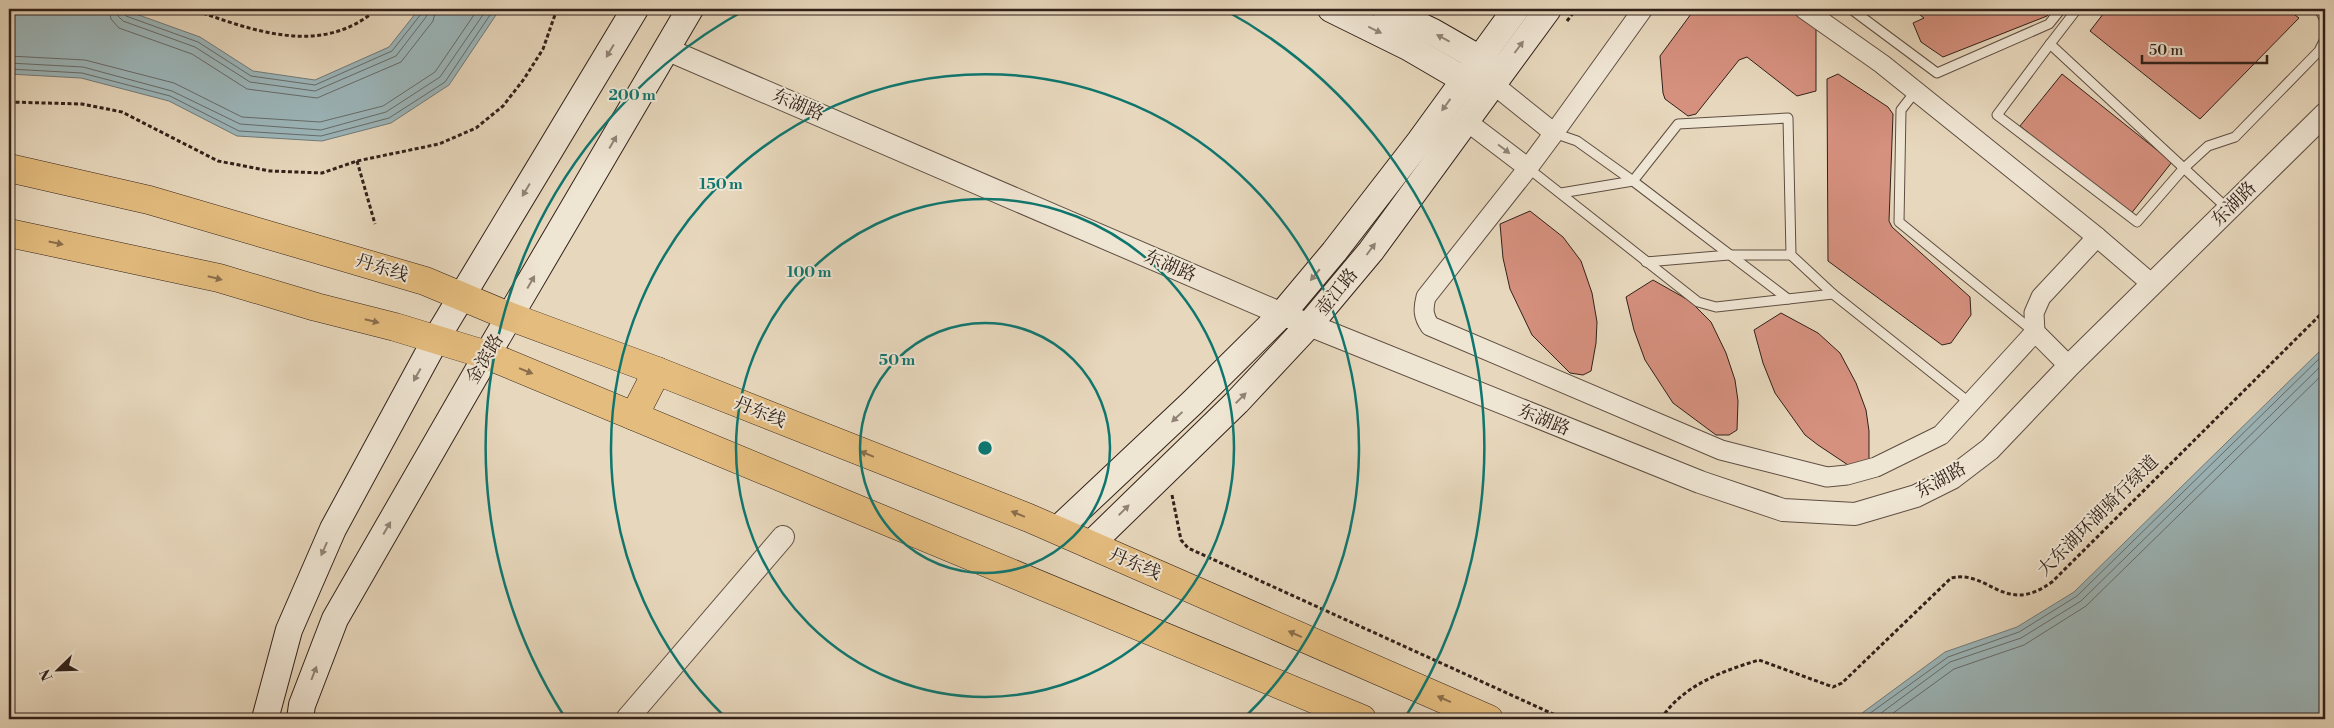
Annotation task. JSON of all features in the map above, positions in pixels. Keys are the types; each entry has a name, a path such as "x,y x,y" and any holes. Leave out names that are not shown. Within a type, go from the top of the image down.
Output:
{"highway":[{"name":"丹东线","path":"9,168 168,206 425,281 511,317 657,371 1057,530 1489,719"},
{"path":"9,233 219,278 487,355 824,497 1362,719"},
{"path":"634,416 657,371"}],"main road":[{"path":"265,719 289,630 333,529 436,340 635,9"},
{"name":"金滨路","path":"300,719 302,705 335,619 690,9"},
{"path":"1331,9 1408,47 1485,77"},
{"path":"1385,9 1485,77"},
{"name":"壶江路","path":"1090,545 1237,402 1310,325 1371,250 1465,120 1516,9"},
{"name":"壶江路","path":"1057,530 1192,403 1282,314 1386,185 1485,77 1557,16"}],"street":[{"path":"1643,9 1554,134 1426,297 1423,308 1425,318 1430,326 1721,450 1827,477 1847,475 1876,467 1941,435 2035,332"},
{"path":"1804,9 1915,92 2097,237 2153,285"},
{"name":"东湖路","path":"666,49 1282,314 1700,482 1784,510 1855,514 1916,496 1952,478 1990,449 2069,366 2325,114"},
{"path":"1485,77 1554,134"},
{"path":"1465,120 1528,168"},
{"path":"2069,366 2035,332 2034,313 2041,297 2097,237"},
{"path":"627,719 783,537"}],"lane":[{"path":"1851,9 1937,73 2049,24 2061,9"},
{"path":"2077,9 1997,115 2137,222 2183,169 2208,146 2235,137 2319,51 2325,39"},
{"path":"2319,9 2325,20"},
{"path":"2050,44 2228,209"},
{"path":"1915,92 1901,110 1899,222 2035,332"},
{"path":"1560,193 1633,180 1678,124 1788,118 1791,255"},
{"path":"1554,134 1577,141 1633,180 1788,299"},
{"path":"1528,168 1698,302 1716,306 1833,294"},
{"path":"1646,262 1729,255 1791,255 1833,294 1970,403"}],"path":[{"path":"190,9 259,30 296,37 320,36 341,32 368,17 377,9"},
{"path":"9,102 82,104 122,112 218,160 270,171 322,172 358,161 438,144 476,128 503,106 524,79 543,49 557,9"},
{"path":"1557,16 1576,9"},
{"path":"358,161 375,224"},
{"name":"大东湖环湖骑行绿道","path":"1661,719 1670,704 1690,688 1759,660 1833,687 1842,683 1950,578 1962,575 2010,595 2028,596 2041,590 2052,582 2325,310"},
{"path":"1176,487 1172,495 1179,533 1181,540 1188,548 1564,719"}],"water":[{"path":"9,9 122,9 200,37 253,71 315,80 389,47 419,9 500,9 449,85 391,123 322,141 237,136 169,101 81,78 9,74"},
{"path":"2325,346 2325,719 1854,719 1945,652 2017,627 2074,592"}],"building":[{"path":"1692,9 1791,9 1816,26 1816,91 1797,96 1747,57 1739,60 1696,114 1688,116 1665,99 1660,56 1691,14 1690,11"},
{"path":"1912,9 2053,9 2047,16 1943,57 1921,42 1913,23 1924,18"},
{"path":"2107,9 2287,9 2299,18 2200,119 2090,31"},
{"path":"1838,74 1888,107 1893,114 1889,221 1892,227 1970,297 1971,315 1951,343 1942,345 1828,261 1827,79"},
{"path":"2062,74 2172,162 2130,215 2020,126"},
{"path":"1530,211 1563,237 1581,261 1592,293 1597,322 1596,343 1591,371 1583,375 1570,373 1532,335 1510,289 1503,258 1500,224"},
{"path":"1653,280 1690,301 1711,322 1726,353 1735,380 1738,401 1737,430 1729,435 1716,435 1673,403 1645,360 1634,330 1626,297"},
{"path":"1781,313 1818,333 1840,353 1856,383 1866,410 1869,431 1869,460 1848,465 1818,445 1805,435 1775,393 1763,363 1754,330"}]}
